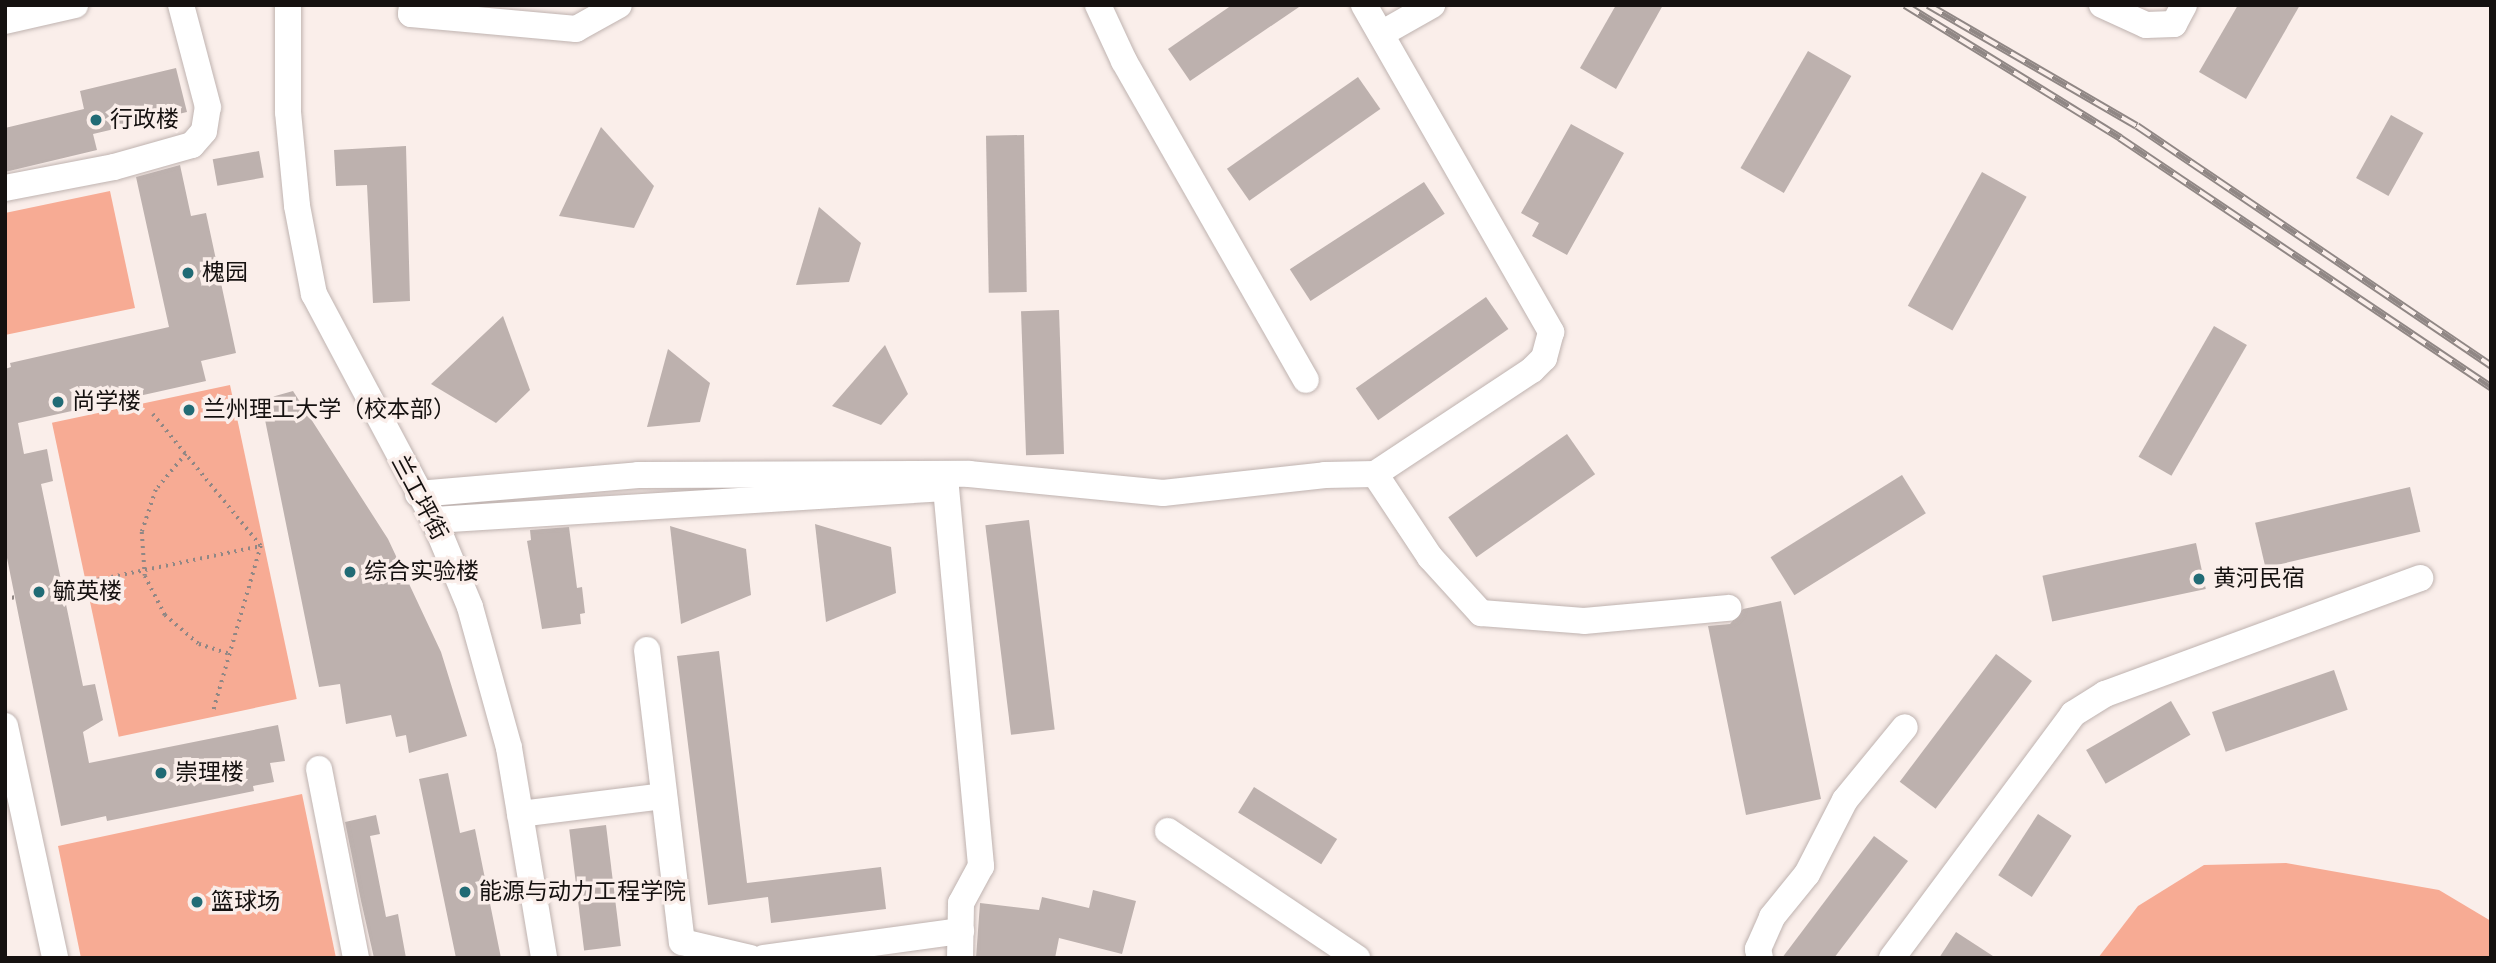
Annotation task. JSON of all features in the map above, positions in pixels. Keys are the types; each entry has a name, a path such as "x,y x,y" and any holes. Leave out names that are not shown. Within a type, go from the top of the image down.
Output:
{"street":[{"path":"5,21 75,5"},
{"path":"5,188 114,167 192,145 204,131 208,107 181,5"},
{"name":"兰工坪街","path":"288,5 288,112 297,206 311,283 328,326 434,520 470,607 509,748 544,958"},
{"path":"412,5 411,14 576,29 619,5"},
{"path":"1098,5 1144,97 1306,380"},
{"path":"418,494 638,475 969,474 1163,493 1325,475 1375,474 1532,370 1544,358 1551,332 1364,5"},
{"path":"1381,34 1432,5"},
{"path":"2102,5 2146,26 2174,24 2184,5"},
{"path":"1375,474 1430,557 1481,613 1584,621 1728,608"},
{"path":"434,520 946,488 981,866 961,903 960,958"},
{"path":"1892,958 2073,714 2105,694 2420,578"},
{"path":"647,650 682,942 750,958"},
{"path":"5,726 55,958"},
{"path":"1760,958 1758,950 1772,917 1807,874 1845,800 1905,727"},
{"path":"319,769 356,958"},
{"path":"520,814 664,796"},
{"path":"1168,831 1357,958"},
{"path":"764,958 961,931"}],"path":[{"path":"153,414 261,546"},
{"path":"186,454 156,490 142,532 145,570 165,615 199,644 230,654"},
{"path":"63,587 261,546"},
{"path":"214,712 261,546"},
{"path":"5,599 16,597"}],"shaded area":[{"path":"110,191 135,308 5,335 5,213"},
{"path":"230,385 297,699 119,737 52,423"},
{"name":"篮球场","path":"302,794 336,958 81,958 58,846"},
{"path":"2286,863 2439,890 2491,921 2491,958 2098,958 2138,906 2204,865"}],"building":[{"path":"1232,5 1302,5 1190,81 1168,49"},
{"path":"1616,5 1663,5 1616,89 1580,68"},
{"path":"2238,5 2300,5 2246,99 2199,72"},
{"path":"1808,51 1851,76 1784,193 1740,168"},
{"name":"行政楼","path":"176,68 187,112 93,134 97,150 5,172 5,128 84,109 80,91"},
{"path":"1358,77 1380,109 1249,201 1227,169"},
{"path":"2391,115 2423,133 2388,196 2356,178"},
{"path":"1571,124 1624,153 1567,255 1532,236 1539,223 1521,213"},
{"path":"601,127 654,186 634,228 559,216"},
{"path":"1024,135 1027,292 989,293 986,136"},
{"path":"406,146 410,301 373,303 367,185 336,186 334,150"},
{"path":"259,151 264,178 217,186 213,159"},
{"path":"180,165 191,216 206,213 236,353 201,361 206,381 18,423 24,454 47,449 53,481 41,484 83,686 95,684 103,720 83,732 89,763 278,725 285,761 270,763 274,782 253,786 254,791 107,821 106,816 61,826 5,548 5,369 11,367 10,363 169,327 136,177"},
{"path":"1982,172 2027,197 1952,331 1908,306"},
{"path":"1424,182 1445,214 1311,301 1290,269"},
{"path":"819,207 861,243 849,282 796,285"},
{"path":"1486,297 1508,329 1378,420 1356,388"},
{"path":"1059,310 1064,454 1026,455 1021,311"},
{"path":"503,316 530,390 496,423 431,384"},
{"path":"2214,326 2247,345 2171,476 2138,457"},
{"path":"885,345 908,394 881,425 832,406"},
{"path":"668,349 710,383 700,422 647,427"},
{"name":"综合实验楼","path":"293,391 388,539 441,652 467,736 409,753 406,735 396,737 391,715 346,724 340,684 319,687 261,400"},
{"path":"1567,434 1595,474 1476,557 1448,517"},
{"path":"1902,475 1926,513 1794,595 1771,557"},
{"path":"2410,487 2420,532 2265,568 2255,523"},
{"path":"1029,520 1055,729 1011,735 985,525"},
{"path":"815,524 891,547 896,593 826,622"},
{"path":"670,526 746,549 751,595 681,624"},
{"path":"569,527 577,588 582,587 585,613 580,614 581,624 542,629 527,541 531,540 530,530"},
{"path":"2196,543 2206,589 2052,622 2042,576"},
{"path":"1781,601 1821,799 1746,815 1708,626 1730,624 1743,609"},
{"path":"719,651 747,883 881,867 886,909 771,923 768,897 708,905 677,656"},
{"path":"1996,654 2032,681 1936,809 1900,782"},
{"path":"2334,670 2348,710 2226,752 2212,712"},
{"path":"2171,701 2190,735 2106,784 2086,750"},
{"name":"能源与动力工程学院","path":"448,773 460,833 475,829 501,958 456,958 419,779"},
{"path":"1254,787 1337,839 1321,864 1238,812"},
{"path":"2038,814 2072,836 2032,897 1998,875"},
{"path":"376,815 380,834 370,836 386,917 398,914 406,958 374,958 361,901 345,822"},
{"path":"606,825 621,946 584,951 569,830"},
{"path":"1874,836 1908,861 1834,958 1782,958"},
{"path":"1093,890 1136,901 1122,954 1059,938 1055,958 976,958 980,903 1039,910 1042,897 1089,908"},
{"path":"1956,932 1996,958 1939,958"}],"railway":[{"path":"1905,5 2120,138 2491,387"},
{"path":"1928,5 2137,126 2491,366"}],"place":[{"name":"行政楼","path":"96,120"},
{"name":"槐园","path":"188,273"},
{"name":"尚学楼","path":"58,402"},
{"name":"兰州理工大学（校本部）","path":"189,410"},
{"name":"综合实验楼","path":"350,572"},
{"name":"黄河民宿","path":"2199,579"},
{"name":"毓英楼","path":"39,592"},
{"name":"崇理楼","path":"161,773"},
{"name":"能源与动力工程学院","path":"465,892"},
{"name":"篮球场","path":"197,902"}]}
